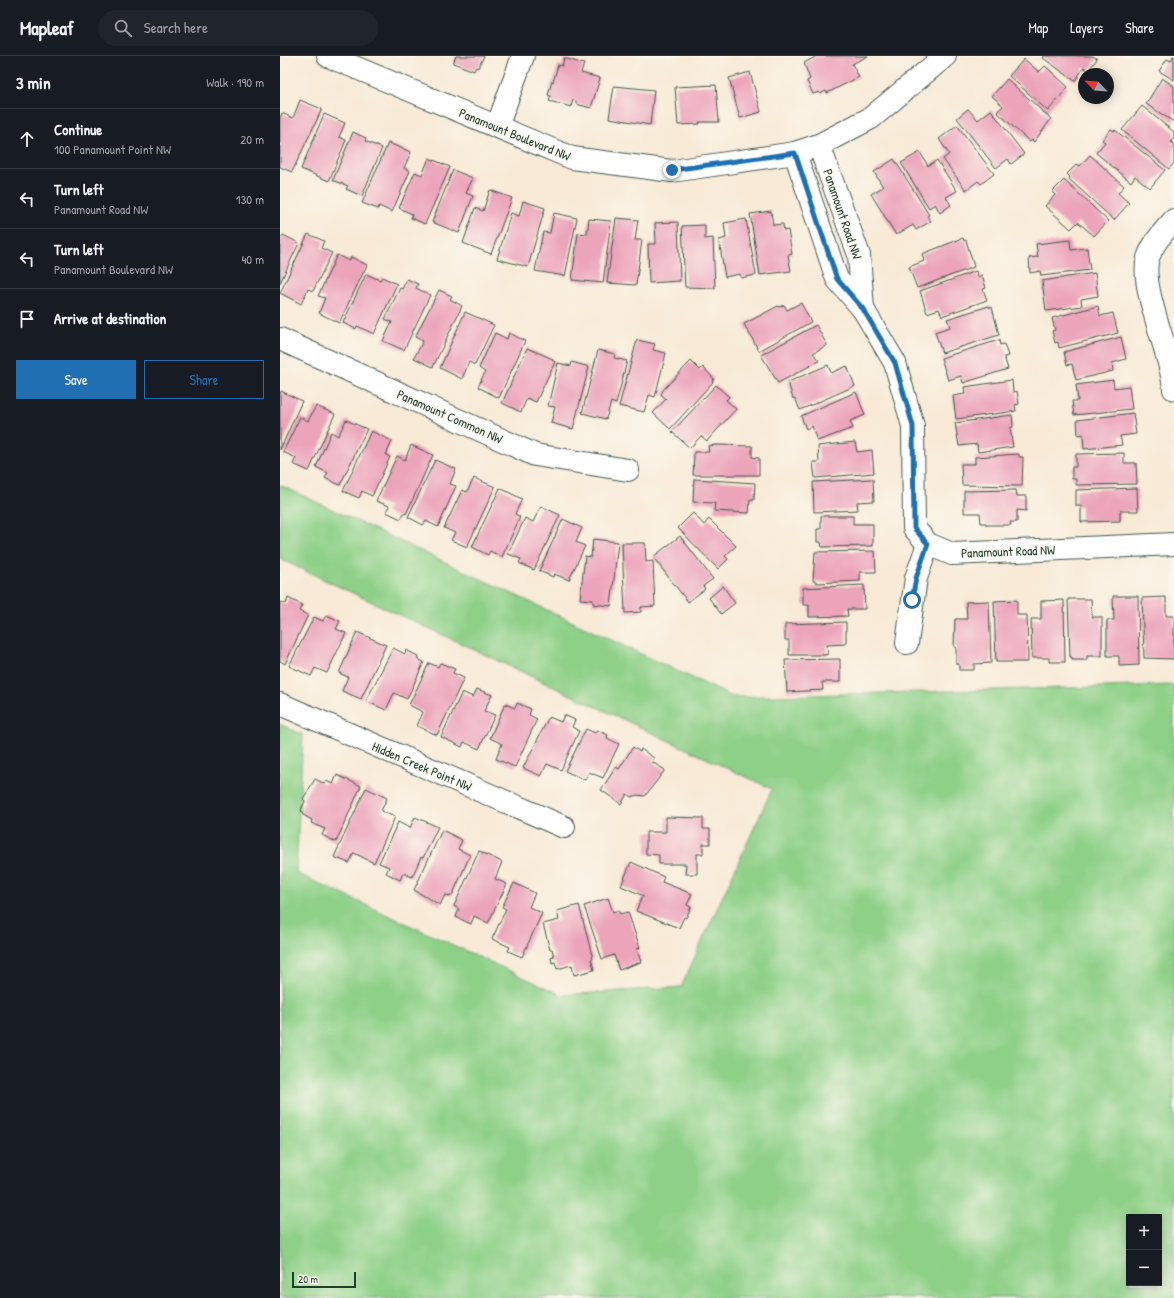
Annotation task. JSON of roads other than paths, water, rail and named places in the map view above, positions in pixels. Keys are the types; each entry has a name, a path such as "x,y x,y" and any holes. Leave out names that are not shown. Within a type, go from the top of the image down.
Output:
{"street":[{"name":"Panamount Boulevard NW","path":"328,56 572,158 672,170 795,153 819,145 871,118 942,57"},
{"path":"497,127 523,56"},
{"name":"Panamount Road NW","path":"819,145 859,255 863,309"},
{"name":"Panamount Road NW","path":"795,153 837,279 863,309 895,363 913,426 914,528 928,544 952,554 1174,544"},
{"path":"1174,220 1160,235 1148,258 1147,280 1174,389"},
{"name":"Panamount Common NW","path":"280,339 535,455 628,470"},
{"path":"907,643 916,578 928,544"},
{"name":"Hidden Creek Point NW","path":"280,704 564,827"}]}
